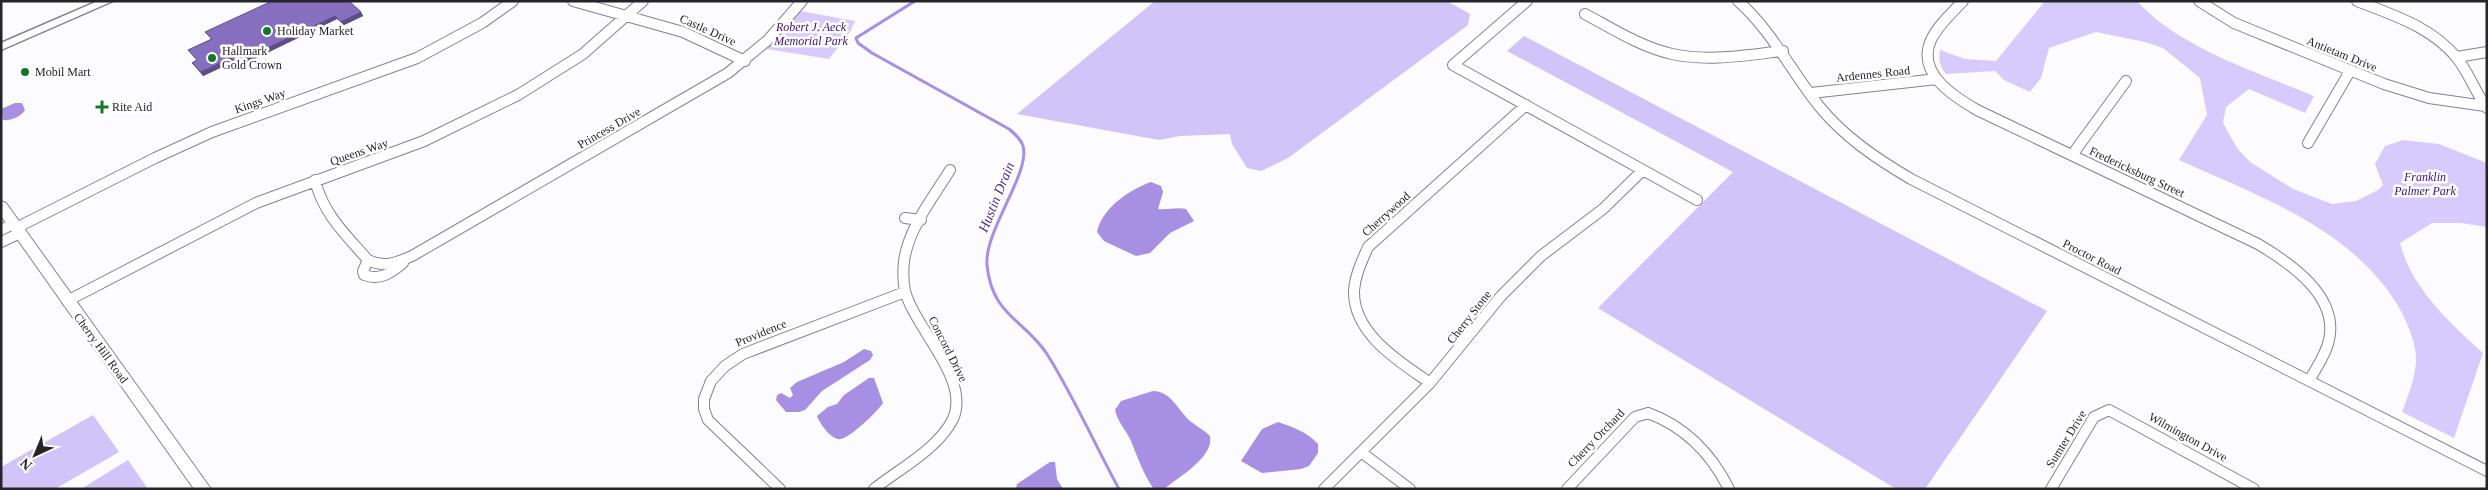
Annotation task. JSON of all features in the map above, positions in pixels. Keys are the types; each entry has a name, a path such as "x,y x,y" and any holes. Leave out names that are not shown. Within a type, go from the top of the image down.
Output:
{"main road":[{"name":"Cherry Hill Road","path":"1,206 12,229 67,301 203,489"}],"street":[{"path":"1,47 108,1"},
{"name":"Kings Way","path":"1,242 12,229 220,129 366,79 415,58 484,22 513,1"},
{"name":"Castle Drive","path":"573,1 691,34 745,61"},
{"name":"Queens Way","path":"67,301 237,212 315,180 424,141 518,94 583,54 643,1"},
{"name":"Princess Drive","path":"368,260 363,271 364,275 380,279 412,256 745,61 773,37 802,1"},
{"path":"1528,1 1453,65 1697,200"},
{"name":"Proctor Road","path":"1738,1 1759,20 1783,51 1820,107 1844,132 1870,154 1904,175 2487,471"},
{"name":"Fredericksburg Street","path":"1963,1 1929,43 1929,63 1937,79 1950,93 1970,107 2258,244 2297,270 2320,297 2330,324 2328,344 2309,381"},
{"name":"Antietam Drive","path":"2199,1 2234,23 2350,71 2415,94 2486,107"},
{"path":"2357,1 2417,26 2445,45 2457,57 2486,107"},
{"path":"1585,14 1651,47 1675,55 1712,58 1783,51"},
{"path":"2457,57 2487,52"},
{"path":"2308,144 2350,71"},
{"name":"Ardennes Road","path":"1811,93 1937,79"},
{"path":"2072,155 2126,81"},
{"name":"Cherrywood","path":"1430,383 1381,347 1366,328 1356,306 1353,283 1356,270 1368,247 1526,105"},
{"name":"Concord Drive","path":"874,489 939,436 953,418 956,406 957,397 954,383 905,292 906,253 920,220 950,170"},
{"name":"Cherry Stone","path":"1324,489 1430,383 1501,296 1541,256 1603,209 1643,170"},
{"name":"Princess Drive","path":"315,180 319,197 329,216 368,260 376,264 391,265 412,256"},
{"path":"905,218 920,220"},
{"name":"Providence","path":"780,489 708,420 703,404 705,390 709,382 721,368 743,354 905,292"},
{"name":"Sumter Drive","path":"2051,489 2094,417 2109,410"},
{"name":"Wilmington Drive","path":"2109,410 2254,489"},
{"name":"Cherry Orchard","path":"1567,489 1635,417 1648,413 1676,427 1696,442 1713,461 1729,489"},
{"path":"1361,452 1410,489"}],"green space":[{"name":"Franklin Palmer Park","path":"2045,1 2137,1 2154,18 2196,45 2244,68 2314,96 2305,113 2249,89 2226,107 2223,123 2237,148 2250,162 2293,189 2332,204 2356,201 2378,190 2383,185 2375,164 2385,146 2403,140 2439,144 2487,163 2487,227 2461,223 2432,223 2400,243 2413,275 2433,304 2483,353 2454,438 2402,412 2414,374 2416,355 2414,342 2401,311 2382,282 2358,258 2332,237 2303,219 2273,202 2179,160 2207,115 2200,78 2163,48 2145,42 2096,32 2049,48 2041,78 2030,92 2004,80 1995,71 1946,74 1939,60 1940,50 1965,59 1996,61"},
{"name":"Robert J. Aeck Memorial Park","path":"800,11 855,21 850,32 829,59 767,49"}],"shaded area":[{"path":"1155,1 1447,1 1470,14 1468,25 1288,158 1261,171 1247,168 1232,144 1230,134 1180,136 1159,140 1017,114"},
{"path":"1524,36 2047,311 1925,489 1896,489 1598,308 1733,172 1507,51"},
{"path":"15,103 22,103 25,110 15,118 3,120 1,109"},
{"path":"1151,182 1161,186 1163,192 1158,209 1186,209 1194,221 1170,233 1150,253 1136,256 1104,241 1097,232 1104,215 1110,208 1126,195"},
{"path":"864,349 871,351 873,355 870,360 822,391 805,410 786,412 776,400 777,395 781,393 790,398 793,395 790,388 797,382 844,362"},
{"path":"869,378 874,378 883,403 851,434 841,439 830,435 817,416 828,407 837,404 844,395"},
{"path":"1153,391 1165,394 1190,421 1210,436 1210,444 1201,459 1164,489 1153,488 1149,482 1115,410 1121,401"},
{"path":"93,415 119,452 55,489 1,489 1,467"},
{"path":"1278,422 1304,433 1318,444 1318,453 1309,466 1301,469 1262,473 1241,461 1262,429"},
{"path":"128,460 148,489 81,489"},
{"path":"1050,462 1055,462 1057,479 1063,489 1016,489 1017,484"}],"building":[{"name":"Holiday Market","path":"272,1 349,1 361,12 341,22 335,16 236,63 231,58 201,72 192,63 197,60 188,50 212,39 205,32"}],"waterway":[{"name":"Hustin Drain","path":"915,1 856,38 858,43 872,53 1009,129 1021,141 1024,157 1020,171 992,236 988,251 987,265 990,282 995,296 1002,306 1038,342 1057,370 1119,489"}],"place":[{"name":"Holiday Market","path":"267,31"},
{"name":"Hallmark Gold Crown","path":"212,58"},
{"name":"Mobil Mart","path":"25,72"},
{"name":"Rite Aid","path":"102,107"}]}
